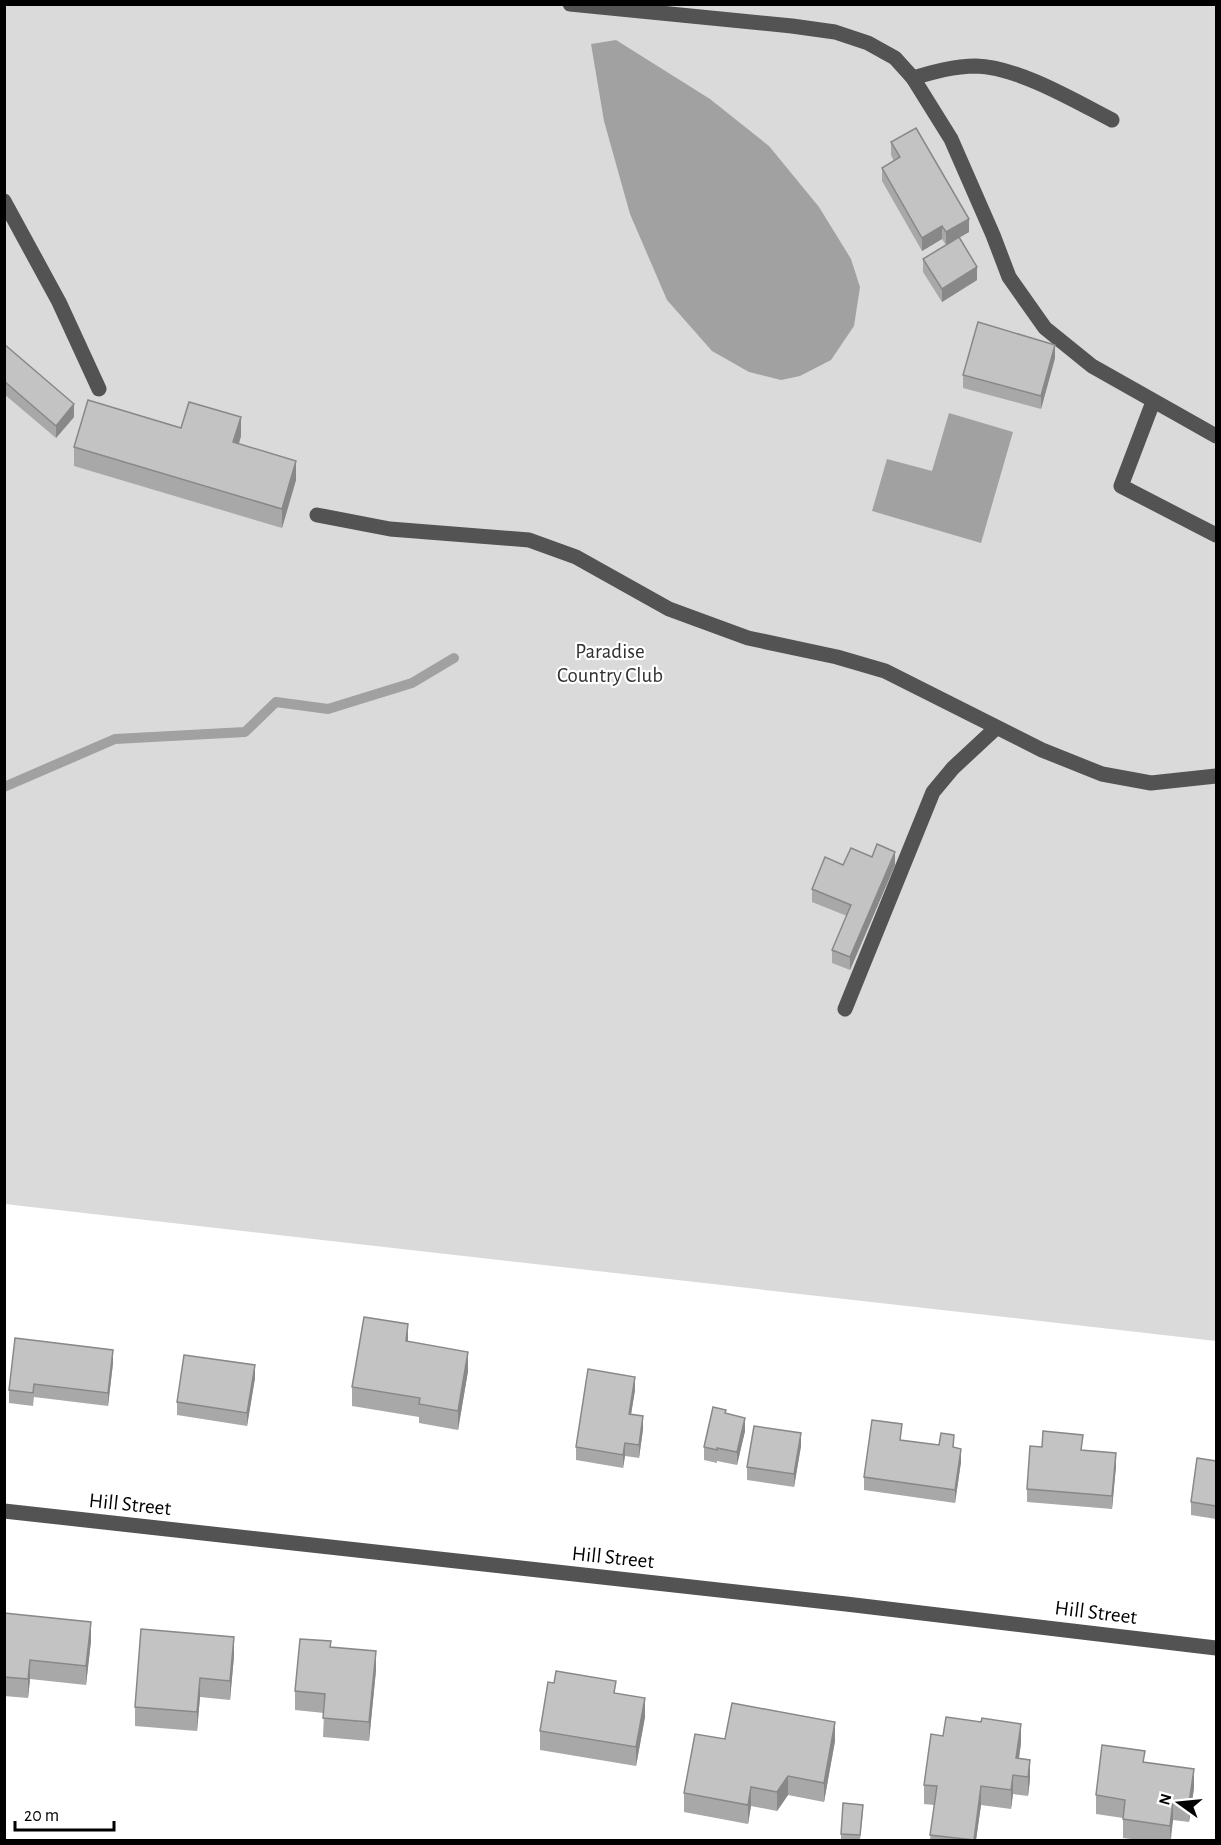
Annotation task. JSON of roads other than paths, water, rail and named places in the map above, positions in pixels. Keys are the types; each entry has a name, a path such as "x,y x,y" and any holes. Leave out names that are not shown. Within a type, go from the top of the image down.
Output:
{"street":[{"path":"570,4 835,32 868,43 895,58 913,78 951,139 1009,277 1045,328 1092,366 1216,436"},
{"path":"913,78 941,69 977,66 1011,73 1063,95 1112,120"},
{"path":"4,201 59,302 99,389"},
{"path":"1153,402 1121,486 1216,535"},
{"path":"316,515 390,529 529,540 576,557 669,609 748,638 837,657 885,671 1042,750 1102,774 1151,783 1216,776"},
{"path":"845,1009 933,792 953,768 996,728"},
{"name":"Hill Street","path":"4,1511 835,1603 1216,1648"}],"waterway":[{"path":"4,787 115,739 245,732 276,702 328,709 412,683 454,658"}],"park label":[{"name":"Paradise Country Club","path":"610,663"}]}
